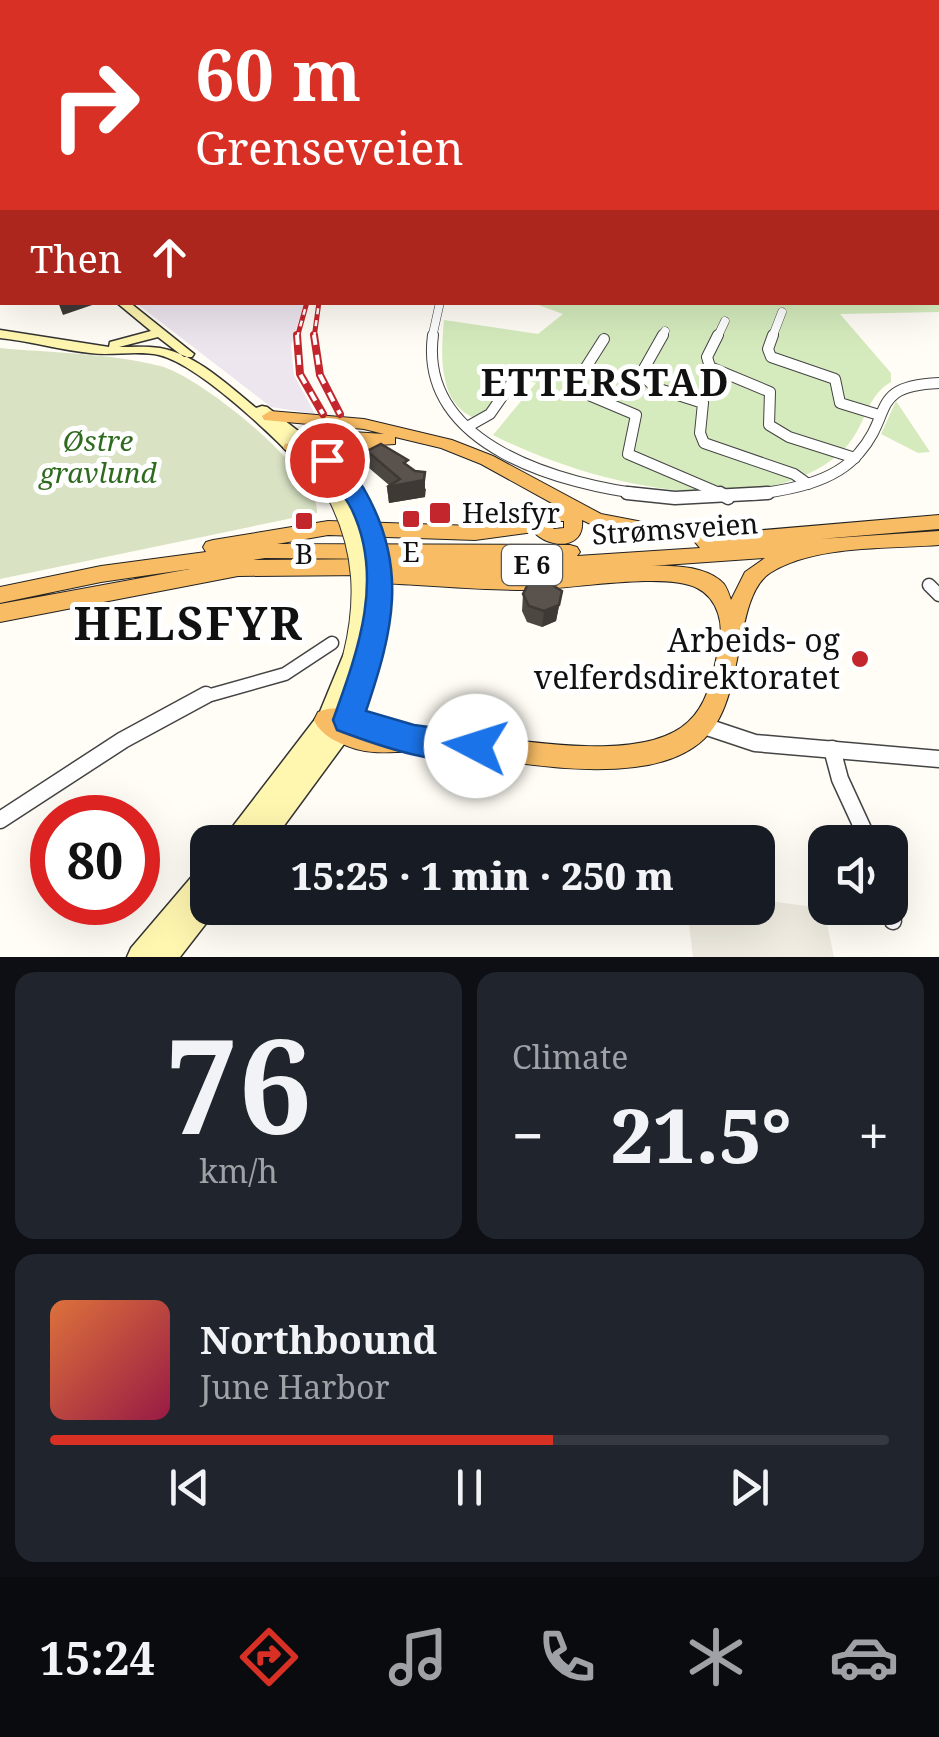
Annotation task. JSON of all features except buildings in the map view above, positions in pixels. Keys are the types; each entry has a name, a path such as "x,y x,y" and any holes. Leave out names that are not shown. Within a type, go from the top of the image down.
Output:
{"highway":[{"path":"270,416 354,423 472,453 566,537 574,531 570,517"},
{"path":"300,444 318,431 354,423"},
{"path":"300,444 379,438 430,448 480,466 526,494 545,518 606,523 674,535"},
{"path":"345,479 356,450 379,438"},
{"path":"101,574 296,531 347,526 490,533 545,518 570,517 635,533 762,543"},
{"path":"458,552 520,545 545,518"},
{"name":"Strømsveien","path":"0,613 194,574 300,566 564,565 939,522"},
{"name":"Strømsveien","path":"0,596 101,574 264,551 561,553 939,538"},
{"path":"300,566 441,580 526,582 670,573 762,543"},
{"path":"338,724 381,743 414,740 629,756 674,746 709,718 732,625 753,575 828,544"},
{"path":"670,573 713,586 724,598 732,625"}],"main road":[{"path":"124,305 270,416 300,444 338,498 353,530 362,574 362,657"},
{"path":"134,315 135,342"},
{"path":"1,334 73,347 161,336"},
{"path":"152,350 161,336"},
{"path":"135,342 191,366 345,479 372,528 381,572 382,608 338,724 270,825"},
{"path":"250,825 338,724"},
{"path":"140,957 190,896"},
{"path":"164,957 190,925"}],"street":[{"path":"440,305 432,372 442,396 468,427 503,452 572,479 651,496 765,496 808,484 855,458 873,436 886,397 896,390 939,383"},
{"path":"782,312 768,349 772,357 835,379 840,403 879,415"},
{"path":"725,321 707,357 710,367 770,392 769,426 789,437 855,458"},
{"path":"665,331 641,374 656,388 703,403 700,432 704,443 794,474 808,484"},
{"path":"604,339 576,383 580,391 636,416 628,454 642,464 706,485 728,498"},
{"path":"468,427 490,414 515,378"},
{"path":"0,820 174,711 236,686 302,672 332,643"},
{"path":"709,718 734,737 756,743 939,759"},
{"path":"832,749 840,779 861,825"}],"shaded area":[{"path":"139,305 303,305 291,346 294,375 315,414 271,407"},
{"path":"775,902 808,906 808,925 827,925 834,957 693,957 689,925 775,925"}],"green space":[{"path":"538,305 939,305 939,312 840,314 891,373 891,382 874,397 852,439 833,459 796,479 755,489 710,492 616,480 529,452 493,435 536,383 514,376 482,415 474,418 462,411 447,388 444,375 444,320 538,334 563,314"},
{"name":"Østre gravlund","path":"0,348 121,358 178,373 227,405 279,450 313,495 317,513 0,579"},
{"path":"896,401 930,452 918,453 881,434"}],"railway":[{"path":"297,337 306,305"},
{"path":"314,336 319,305"},
{"path":"314,336 320,375 340,414"},
{"path":"297,337 300,374 323,414"}],"place":[{"name":"Helsfyr","path":"440,513"},
{"name":"E","path":"411,519"},
{"name":"B","path":"304,521"},
{"name":"Arbeids- og velferdsdirektoratet","path":"860,659"}],"district":[{"name":"ETTERSTAD","path":"606,383"},
{"name":"HELSFYR","path":"189,624"}],"route":[{"path":"327,460 352,488 366,514 381,572 382,608 372,657 348,720 385,728 414,740 476,746"}]}
